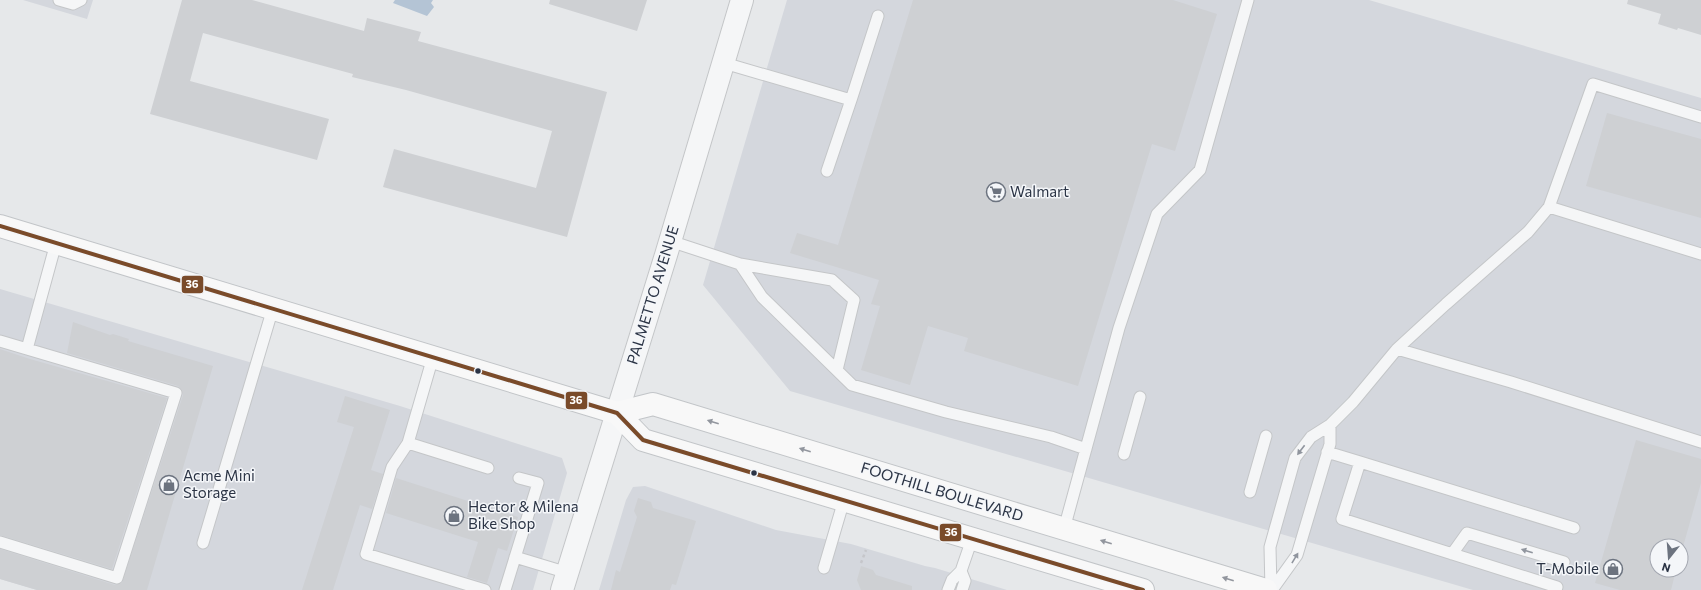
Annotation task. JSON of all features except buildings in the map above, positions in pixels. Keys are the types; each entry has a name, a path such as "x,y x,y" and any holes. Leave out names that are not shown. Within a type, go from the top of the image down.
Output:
{"main road":[{"path":"0,226 617,413 643,440 1142,590"},
{"name":"FOOTHILL BOULEVARD","path":"617,413 653,404 1266,590"}],"street":[{"name":"PALMETTO AVENUE","path":"565,581 670,241 742,0"}],"lane":[{"path":"59,0 73,4 81,0"},
{"path":"1064,529 1119,328 1157,214 1200,170 1248,0"},
{"path":"827,171 878,16"},
{"path":"724,63 851,100"},
{"path":"1272,590 1270,547 1295,458 1311,437 1330,425 1353,402 1398,349 1446,304 1528,232 1549,207 1592,84 1701,117"},
{"path":"1549,207 1701,254"},
{"path":"670,241 740,264 832,280 854,300 836,370"},
{"path":"27,350 56,242"},
{"path":"740,264 762,297 852,385 946,412 1051,437 1086,449"},
{"path":"203,543 274,308"},
{"path":"0,341 176,393 117,578 0,542"},
{"path":"1398,349 1511,382 1701,442"},
{"path":"433,357 408,444 392,467 366,554 485,590"},
{"path":"1124,454 1140,397"},
{"path":"1272,590 1297,555 1330,444 1330,425"},
{"path":"1250,492 1266,436"},
{"path":"408,444 488,468"},
{"path":"1327,452 1574,528"},
{"path":"1360,462 1342,519 1557,587 1556,590"},
{"path":"506,590 538,484 519,478"},
{"path":"824,568 844,500"},
{"path":"1452,554 1467,533 1564,562"},
{"path":"948,590 952,580 961,571 972,539"},
{"path":"515,557 565,581"},
{"path":"961,571 965,581 962,590"}],"path":[{"path":"861,563 866,550"}],"shaded area":[{"path":"23,0 93,0 87,19"},
{"path":"787,0 1369,0 1701,98 1701,590 1473,590 790,391 703,285"},
{"path":"0,289 400,406 562,458 567,473 533,590 37,590 0,579"},
{"path":"645,486 776,530 851,544 1007,590 599,590 626,500 633,487"}],"water":[{"path":"395,0 433,0 431,3 434,7 427,16 393,3"}],"transit line":[{"name":"36","path":"0,226 617,413 643,440 1143,590"}],"place":[{"name":"Walmart","path":"996,192"},
{"name":"Acme Mini Storage","path":"169,485"},
{"name":"Hector & Milena Bike Shop","path":"454,516"},
{"name":"T-Mobile","path":"1613,569"}]}
